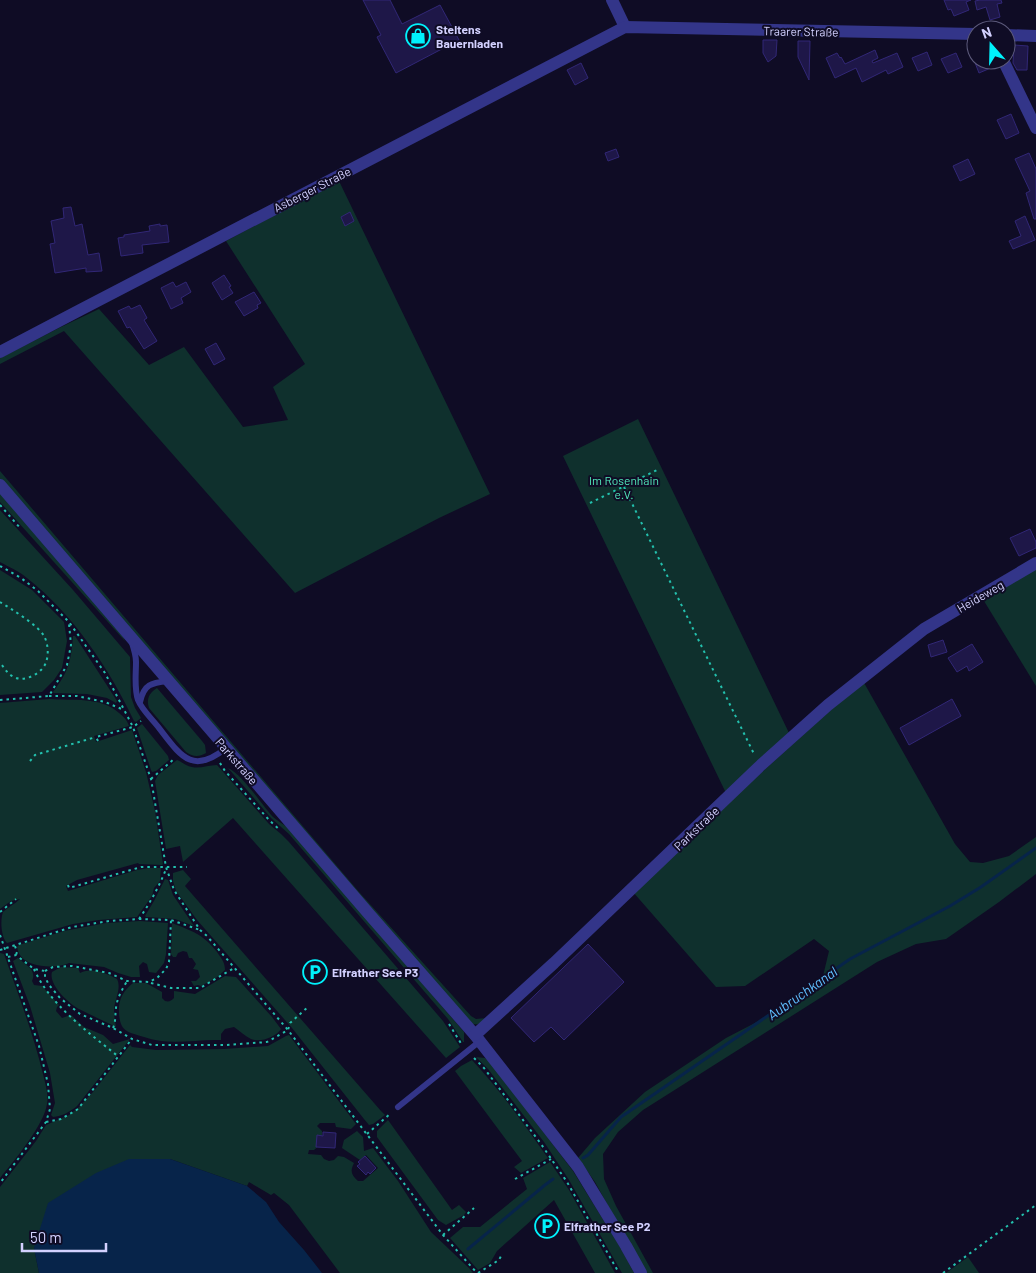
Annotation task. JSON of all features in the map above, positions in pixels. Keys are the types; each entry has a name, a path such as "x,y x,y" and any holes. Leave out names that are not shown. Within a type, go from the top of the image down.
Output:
{"street":[{"path":"612,0 625,27"},
{"name":"Traarer Straße","path":"625,27 966,34"},
{"name":"Asberger Straße","path":"0,352 625,27"},
{"path":"1016,35 1036,36"},
{"path":"1008,70 1036,128"},
{"name":"Parkstraße","path":"0,485 478,1038 578,1167 641,1273"},
{"name":"Heideweg","path":"924,629 1036,563"},
{"name":"Parkstraße","path":"478,1038 554,963 828,704 924,629"}],"lane":[{"path":"131,637 136,660 136,691 139,704 180,754 189,760 202,761 215,757 226,748"},
{"path":"139,704 142,693 148,686 169,682"},
{"path":"398,1107 467,1051 478,1038"}],"path":[{"path":"590,503 657,470"},
{"path":"624,487 761,766"},
{"path":"0,505 22,530"},
{"path":"0,566 21,578 38,591 69,622 105,673 133,727 151,779 166,867 174,890 200,930 288,1030 443,1235 478,1273 498,1260 502,1254"},
{"path":"0,602 34,626 43,635 47,646 47,662 43,669 29,677 14,678 0,663"},
{"path":"49,696 67,665 71,645 69,622"},
{"path":"0,700 77,696 105,702 125,711"},
{"path":"30,761 35,755 133,727"},
{"path":"96,737 98,741"},
{"path":"151,779 180,754"},
{"path":"215,757 225,771 283,833"},
{"path":"68,885 69,888 141,866 186,867"},
{"path":"138,919 154,896 166,867"},
{"path":"0,912 16,899"},
{"path":"0,950 72,927 109,921 138,919 171,920 200,930"},
{"path":"149,982 157,978 166,969 169,962 171,920"},
{"path":"0,935 39,1046 48,1084 50,1110 46,1122 0,1183"},
{"path":"15,945 16,955"},
{"path":"16,955 34,969 45,971 53,967 72,966 109,972 127,981 149,982 171,988 200,988 234,968"},
{"path":"8,957 16,955"},
{"path":"34,969 39,980 64,1010 89,1034 118,1057"},
{"path":"45,971 48,985 60,998 80,1014 113,1028 132,1039 152,1045 227,1045 267,1042 288,1030 290,1023 309,1006"},
{"path":"113,1028 116,1022 118,997 127,981"},
{"path":"449,1024 456,1038 484,1068 551,1158 567,1182 619,1273"},
{"path":"46,1122 61,1119 78,1109 132,1039"},
{"path":"366,1134 398,1107"},
{"path":"515,1179 551,1158"},
{"path":"942,1273 1036,1205"},
{"path":"443,1235 474,1208"}],"green space":[{"path":"339,181 490,494 439,518 295,593 64,331 0,364 0,358 99,309 149,365 184,347 243,427 288,420 273,387 305,364 226,241"},
{"name":"Im Rosenhain e.V.","path":"638,419 789,733 726,793 563,456"},
{"path":"0,471 359,892 471,1016 476,1019 487,1018 485,1020 479,1024 472,1024 356,894 0,479"},
{"path":"0,492 121,633 125,641 0,502"},
{"path":"0,510 73,590 130,657 131,697 141,718 136,722 101,662 60,608 27,578 0,562"},
{"path":"1036,568 1036,686 984,601"},
{"path":"0,570 32,590 64,622 67,641 62,668 54,680 42,692 0,695"},
{"path":"73,636 75,636 117,701 116,703 107,698 87,694 53,692 63,678 68,666"},
{"path":"863,681 955,844 970,862 983,863 1009,856 1036,837 1036,874 946,939 916,944 877,962 643,1110 618,1132 603,1154 604,1179 616,1206 653,1273 645,1273 595,1182 578,1158 595,1138 645,1092 726,1038 774,1013 823,976 829,951 814,939 745,986 716,987 633,892"},
{"path":"157,688 202,741 205,745 206,753 196,756 186,752 149,708 149,696"},
{"path":"49,699 86,700 103,704 121,714 126,720 129,726 94,736 96,742 132,730 146,772 155,811 163,864 138,863 77,880 66,886 68,891 137,870 161,868 160,881 137,917 73,924 7,943 3,937 3,912 20,899 11,901 0,909 0,703"},
{"path":"142,724 168,756 169,760 156,771 152,772 151,770 137,728"},
{"path":"177,760 188,766 195,767 217,765 269,824 289,842 443,1021 460,1047 446,1058 233,818 183,862 180,846 166,849 155,781 158,775"},
{"path":"228,768 239,776 273,817 289,828 464,1032 464,1042 448,1019 289,834 271,818"},
{"path":"183,870 191,879 185,886 385,1115 369,1125 292,1028 197,920 176,891 173,881 173,873"},
{"path":"165,879 168,880 173,895 194,926 175,919 145,916"},
{"path":"140,921 168,923 164,963 156,973 149,972 147,964 143,962 139,966 140,977 131,977 104,967 69,963 50,967 36,965 24,959 17,947 64,931 106,923"},
{"path":"172,923 191,931 207,941 221,958 225,970 216,978 201,986 194,986 191,981 196,981 200,977 198,970 193,969 196,964 192,958 189,958 187,952 183,951 178,953 176,957 173,957 171,954"},
{"path":"0,953 4,954 30,1029 48,1097 45,1113 35,1132 0,1178"},
{"path":"18,958 32,971 34,985 42,986 59,1005 56,1011 62,1018 71,1015 84,1027 103,1035 113,1044 130,1039 77,1106 60,1116 53,1117 51,1115 55,1103 50,1073 30,1006 13,961"},
{"path":"61,967 78,968 80,973 99,971 117,979 119,987 114,1007 116,1027 76,1007 61,994 53,983 52,972"},
{"path":"225,976 236,977 272,1017 281,1029 279,1032 268,1038 255,1040 234,1027 225,1029 221,1034 221,1040 172,1042 153,1040 134,1034 126,1031 121,1024 119,1013 120,1000 126,989 133,983 146,983 162,992 162,998 165,1001 171,1001 174,998 174,991 195,994"},
{"path":"289,1035 356,1124 351,1129 336,1127 335,1123 320,1123 317,1126 322,1131 322,1143 314,1150 309,1150 308,1154 321,1155 329,1161 334,1160 338,1156 344,1157 354,1163 352,1173 354,1177 358,1181 363,1181 378,1168 366,1155 360,1160 342,1148 344,1140 357,1131 363,1137 364,1151 373,1148 398,1181 431,1232 473,1273 340,1273 289,1205 274,1193 271,1195 249,1182 247,1186 170,1159 34,1248 39,1273 0,1273 0,1187 36,1141 46,1125 69,1115 78,1108 130,1045 132,1047 156,1050 224,1049 268,1046"},
{"path":"476,1057 485,1058 490,1062 573,1171 634,1273 622,1273 569,1180 544,1142 488,1069"},
{"path":"472,1060 502,1095 548,1158 521,1173 514,1167 522,1161 455,1071"},
{"path":"388,1120 452,1210 459,1205 466,1212 464,1215 446,1225 438,1220 377,1137 377,1131"},
{"path":"550,1162 569,1190 615,1273 595,1273 554,1200 497,1251 490,1263 478,1270 450,1238 463,1227 480,1227 527,1189 523,1178"},
{"path":"968,1257 979,1273 946,1273"}],"water":[{"path":"129,1159 170,1159 247,1186 266,1202 279,1222 322,1273 39,1273 34,1248 48,1203 96,1173"}],"building":[{"name":"Steltens Bauernladen","path":"363,0 390,0 402,24 440,5 459,40 396,73 377,37 381,35"},
{"path":"944,0 971,0 966,2 969,10 954,16 951,9 948,10"},
{"path":"1001,0 1002,3 997,4 1000,17 990,20 986,7 977,10 975,1"},
{"path":"763,40 777,40 776,56 768,62 763,53"},
{"path":"798,41 810,41 809,80 798,57"},
{"path":"1016,45 1028,46 1027,70 1017,70"},
{"path":"875,50 878,58 872,61 873,63 897,53 903,67 888,74 886,70 862,82 856,68 835,78 826,58 837,53 845,64"},
{"path":"927,52 932,65 918,71 912,58"},
{"path":"956,53 962,67 948,73 941,59"},
{"path":"581,63 588,78 575,85 567,70"},
{"path":"1011,114 1019,133 1006,139 997,120"},
{"path":"616,149 619,157 608,161 605,153"},
{"path":"1029,153 1036,169 1036,219 1034,219 1026,193 1030,191 1015,159"},
{"path":"968,159 975,174 960,181 953,166"},
{"path":"71,207 75,226 82,224 88,255 99,253 102,271 86,272 86,268 55,273 50,244 55,243 51,221 64,218 63,208"},
{"path":"350,212 354,221 345,226 341,217"},
{"path":"1025,216 1035,240 1013,249 1009,241 1021,236 1015,221"},
{"path":"160,224 160,226 167,225 169,242 142,245 143,253 121,256 118,238 124,237 124,235 150,231 149,226"},
{"path":"224,275 233,293 222,300 212,283"},
{"path":"173,282 176,287 186,282 191,292 181,298 183,303 171,309 161,288"},
{"path":"254,292 261,303 257,305 258,308 244,316 235,302"},
{"path":"140,305 147,318 144,320 157,341 144,349 130,327 127,328 118,311 129,306 131,309"},
{"path":"216,343 225,359 214,365 205,349"},
{"path":"1030,529 1036,542 1036,548 1019,556 1010,538"},
{"path":"943,640 947,652 931,657 928,645"},
{"path":"972,644 983,662 969,671 967,666 957,672 948,658"},
{"path":"952,699 961,716 909,745 900,728"},
{"path":"588,944 624,982 564,1040 551,1027 534,1042 511,1018"},
{"path":"323,1132 336,1133 335,1148 316,1147 317,1135 323,1136"},
{"path":"365,1156 376,1168 366,1175 357,1166 360,1164 358,1162"}],"waterway":[{"name":"Aubruchkanal","path":"583,1158 588,1155 621,1117 850,959 950,906 981,887 1036,848"},
{"name":"Aubruchkanal","path":"468,1249 553,1179"}],"place":[{"name":"Steltens Bauernladen","path":"418,36"},
{"name":"Elfrather See P3","path":"315,972"},
{"name":"Elfrather See P2","path":"547,1226"}]}
